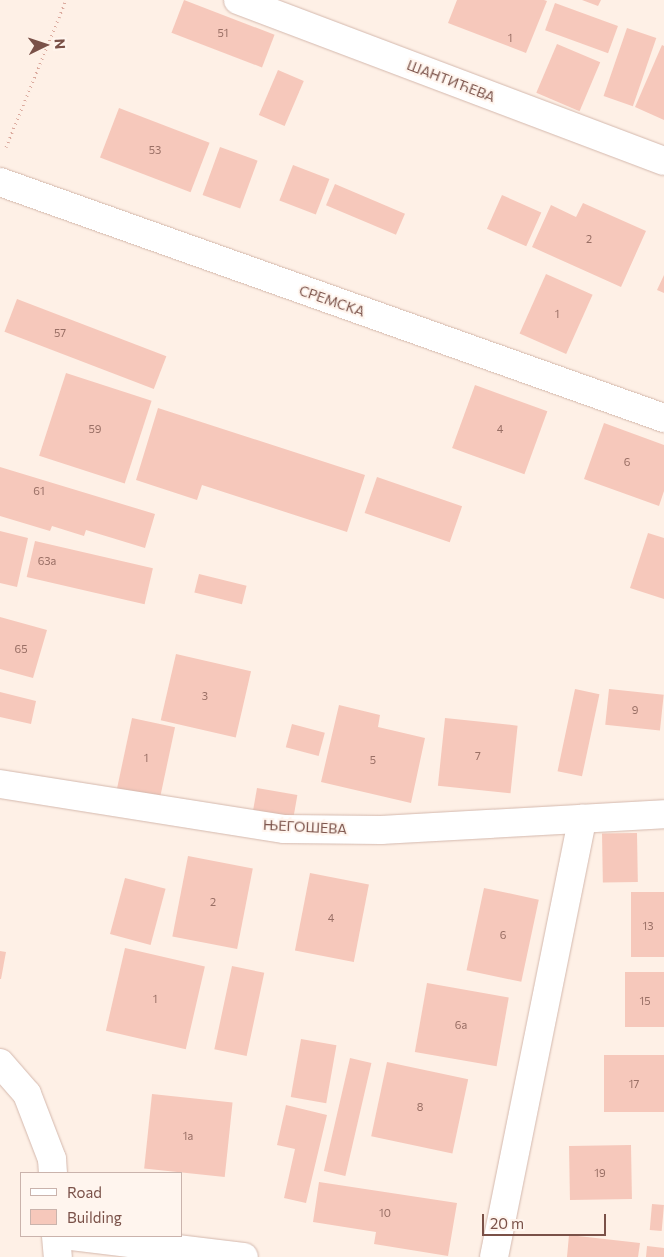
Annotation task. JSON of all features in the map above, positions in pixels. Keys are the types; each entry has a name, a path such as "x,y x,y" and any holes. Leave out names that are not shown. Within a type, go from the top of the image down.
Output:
{"street":[{"name":"ШАНТИЋЕВА","path":"238,0 664,161"},
{"name":"СРЕМСКА","path":"0,182 664,418"},
{"name":"ЊЕГОШЕВА","path":"0,784 284,829 381,830 664,814"},
{"path":"494,1257 582,819"},
{"path":"0,1063 27,1094 52,1159 53,1172"},
{"path":"56,1237 58,1257"},
{"path":"79,1237 244,1257"}],"path":[{"path":"4,152 66,0"}],"building":[{"path":"184,0 275,35 262,67 171,33"},
{"path":"457,0 547,1 526,53 448,23"},
{"path":"582,0 601,0 598,6"},
{"path":"555,3 618,26 608,53 545,30"},
{"path":"627,28 656,38 633,106 604,96"},
{"path":"557,44 600,62 580,111 536,93"},
{"path":"662,45 664,46 664,120 635,107"},
{"path":"278,70 304,81 285,126 259,115"},
{"path":"119,108 210,143 191,192 100,157"},
{"path":"220,147 258,161 240,209 203,195"},
{"path":"293,165 329,179 316,214 279,200"},
{"path":"335,184 405,214 396,235 326,205"},
{"path":"502,195 541,212 526,246 487,229"},
{"path":"583,203 646,231 621,287 532,247 551,205 576,217"},
{"path":"546,274 593,295 566,354 520,333"},
{"path":"664,275 664,293 657,290"},
{"path":"17,299 166,356 154,389 4,332"},
{"path":"66,373 152,401 125,484 39,456"},
{"path":"475,385 547,411 524,474 452,448"},
{"path":"158,408 365,475 347,532 202,485 197,500 136,480"},
{"path":"604,423 664,445 664,491 659,506 584,479"},
{"path":"0,467 155,514 145,548 86,530 84,536 52,526 50,531 0,516"},
{"path":"377,477 462,506 450,542 365,513"},
{"path":"0,531 28,538 17,587 0,583"},
{"path":"648,533 664,538 664,599 630,588"},
{"path":"35,541 153,568 145,604 27,577"},
{"path":"199,574 247,586 242,604 194,592"},
{"path":"0,617 47,630 33,678 0,669"},
{"path":"176,654 251,671 236,738 161,720"},
{"path":"575,689 599,694 582,776 558,771"},
{"path":"609,689 664,695 660,731 605,725"},
{"path":"0,692 36,701 31,724 0,717"},
{"path":"339,705 380,715 378,727 425,738 411,803 321,782"},
{"path":"132,718 175,727 160,799 117,789"},
{"path":"445,718 518,726 510,793 438,786"},
{"path":"292,724 325,733 319,756 286,747"},
{"path":"257,788 297,795 293,818 253,811"},
{"path":"637,833 638,882 603,883 602,834"},
{"path":"188,856 253,869 237,949 172,936"},
{"path":"310,873 369,884 354,962 295,951"},
{"path":"125,878 166,889 151,945 110,934"},
{"path":"484,888 539,900 521,982 467,970"},
{"path":"631,892 664,892 664,957 631,957"},
{"path":"125,948 205,966 186,1049 106,1031"},
{"path":"0,951 6,952 1,979 0,979"},
{"path":"232,966 264,973 247,1056 214,1049"},
{"path":"625,972 664,972 664,1027 625,1027"},
{"path":"427,983 509,997 497,1066 415,1052"},
{"path":"301,1039 336,1045 326,1103 291,1097"},
{"path":"604,1055 664,1055 664,1112 604,1112"},
{"path":"350,1058 371,1063 345,1176 324,1171"},
{"path":"387,1062 468,1079 452,1154 371,1136"},
{"path":"152,1094 233,1102 225,1177 144,1169"},
{"path":"286,1105 327,1115 306,1203 284,1198 295,1149 277,1145"},
{"path":"631,1145 632,1199 570,1200 569,1146"},
{"path":"319,1182 457,1203 448,1256 374,1244 376,1232 313,1222"},
{"path":"652,1204 664,1205 662,1231 650,1230"},
{"path":"569,1235 640,1243 638,1257 567,1257"},
{"path":"647,1246 664,1248 664,1257 646,1257"}]}
